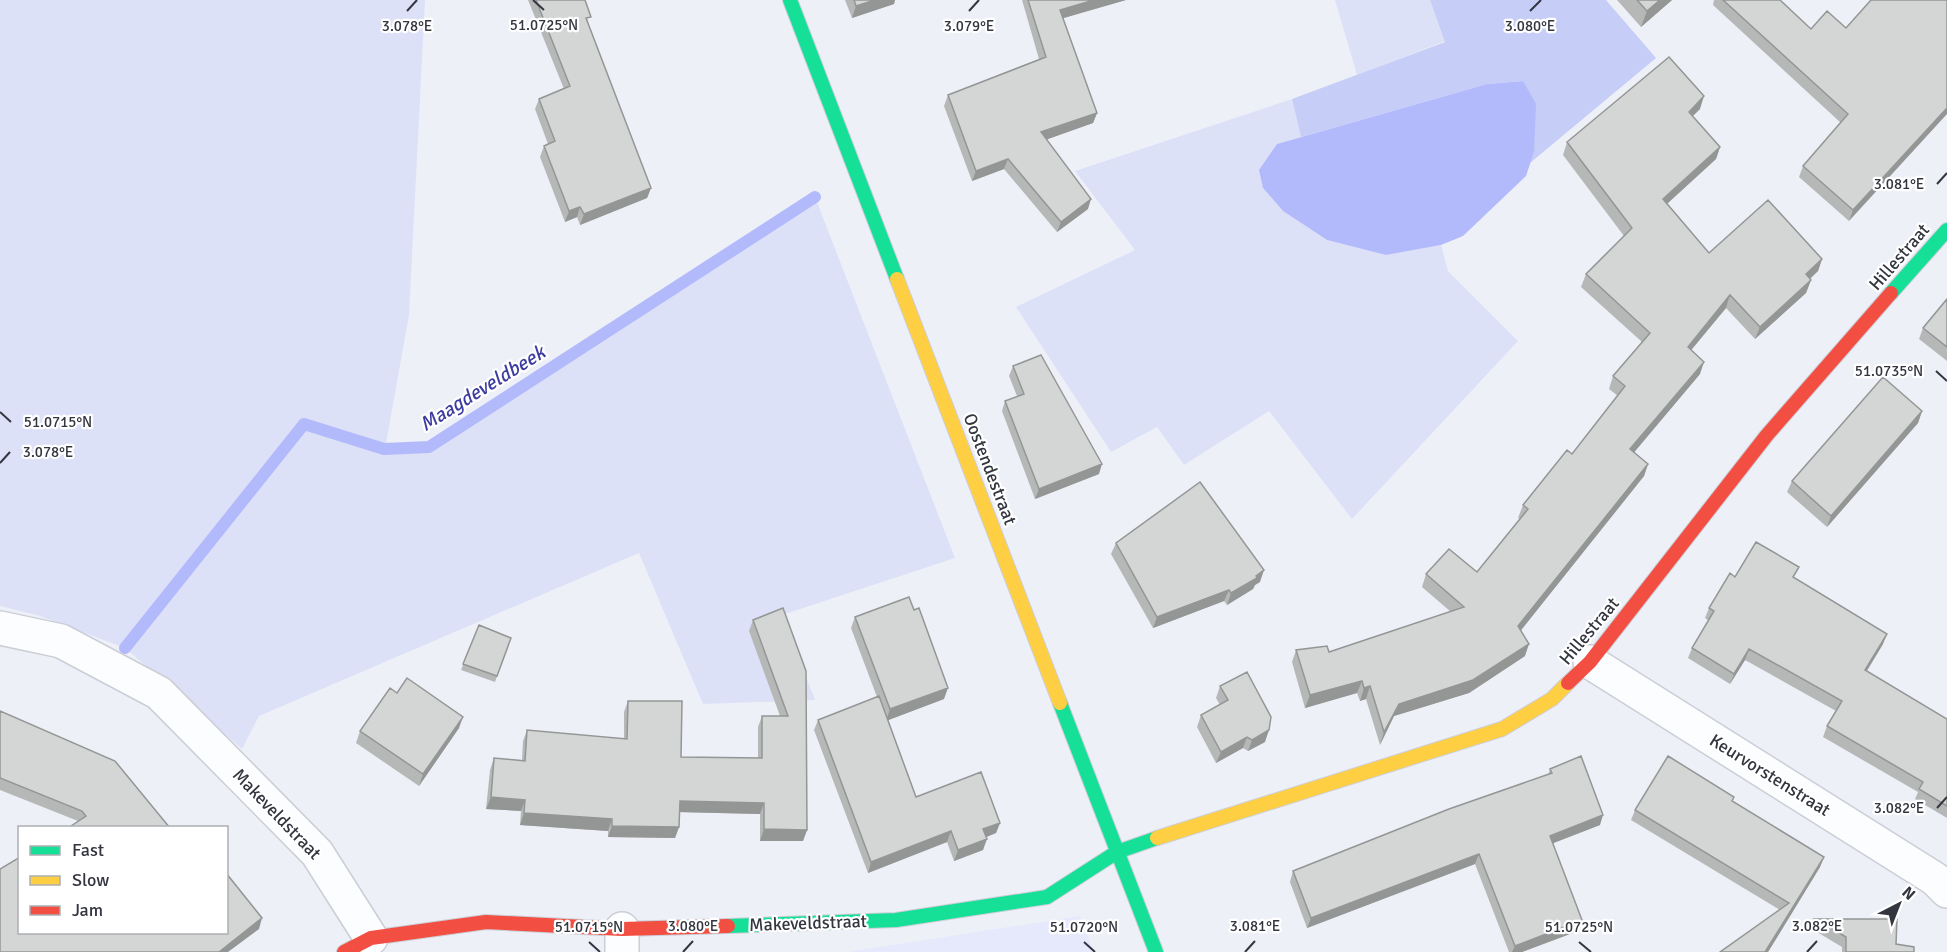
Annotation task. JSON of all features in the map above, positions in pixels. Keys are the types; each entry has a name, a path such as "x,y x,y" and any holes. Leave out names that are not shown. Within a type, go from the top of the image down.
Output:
{"street":[{"name":"Oostendestraat","path":"790,0 1155,952"},
{"name":"Hillestraat","path":"1118,852 1502,729 1552,699 1590,662 1767,435 1947,230"},
{"name":"Makeveldstraat","path":"0,628 61,641 159,693 317,853 358,945 486,922 622,940 896,920 1047,897 1118,852"},
{"name":"Keurvorstenstraat","path":"1590,662 1935,879 1947,891"}],"shaded area":[{"path":"0,0 425,0 409,315 385,449 430,447 815,197 955,558 782,615 815,700 703,704 639,553 259,716 242,749 125,648 40,616 0,606"},
{"path":"1335,0 1430,0 1445,41 1357,75"},
{"path":"1430,0 1606,0 1656,58 1530,163 1534,152 1523,81 1487,84 1301,137 1292,99 1445,42"},
{"path":"1523,81 1536,104 1534,152 1526,176 1463,236 1441,245 1386,255 1327,240 1283,211 1263,188 1259,170 1277,144 1487,84"},
{"path":"1292,99 1301,137 1277,144 1263,188 1283,211 1327,240 1386,255 1441,245 1448,271 1518,341 1352,519 1269,411 1184,465 1157,427 1111,452 1016,307 1135,250 1075,171"},
{"path":"1080,916 1094,952 847,952"}],"building":[{"path":"536,0 585,0 591,17 586,18 651,188 584,214 580,207 569,211 544,146 555,141 539,99 570,86"},
{"path":"854,0 875,0 856,6"},
{"path":"1028,0 1094,0 1060,10 1097,113 1041,132 1091,199 1061,222 1008,159 976,171 948,95 1046,57"},
{"path":"1637,0 1660,0 1647,11"},
{"path":"1723,0 1780,0 1811,29 1827,11 1846,28 1871,0 1947,0 1947,108 1853,210 1803,166 1848,114"},
{"path":"1669,57 1704,96 1689,112 1720,147 1663,199 1709,253 1768,200 1822,259 1806,274 1811,280 1760,327 1730,295 1688,347 1704,362 1630,449 1648,464 1518,626 1529,644 1473,680 1399,704 1384,732 1370,686 1364,688 1362,681 1310,695 1296,650 1327,646 1329,652 1464,607 1426,574 1449,549 1477,572 1528,509 1523,505 1567,450 1572,454 1625,386 1613,376 1650,333 1586,274 1632,228 1567,142"},
{"path":"1947,299 1947,347 1923,328"},
{"path":"1041,355 1102,464 1039,489 1005,401 1024,394 1013,366"},
{"path":"1883,377 1922,411 1831,516 1792,481"},
{"path":"1200,482 1264,570 1256,576 1257,578 1231,593 1229,590 1157,617 1116,543"},
{"path":"1756,542 1799,567 1793,577 1887,634 1865,670 1947,719 1947,806 1919,789 1923,782 1827,726 1842,701 1749,649 1734,674 1692,648 1714,611 1709,608 1730,573 1735,577"},
{"path":"909,597 914,610 919,608 948,688 890,709 855,617"},
{"path":"783,608 806,671 807,830 764,829 764,803 680,801 679,827 612,826 612,819 524,813 525,800 491,797 494,758 525,761 527,730 627,739 628,701 682,701 681,757 762,758 762,716 788,716 753,620"},
{"path":"479,625 511,638 497,676 463,664"},
{"path":"1247,672 1271,717 1269,730 1252,740 1247,737 1221,752 1201,715 1228,700 1220,686"},
{"path":"407,678 463,717 423,774 360,731 390,688 397,693"},
{"path":"879,696 916,797 981,772 1000,823 983,829 987,839 958,850 951,831 871,862 818,720"},
{"path":"0,711 115,761 168,826 71,826 86,816 82,811 0,778"},
{"path":"1581,756 1603,815 1550,836 1582,920 1515,946 1479,854 1311,918 1293,871 1449,809 1552,773 1550,769"},
{"path":"1668,756 1734,797 1732,801 1824,857 1765,952 1720,952 1789,903 1635,810"},
{"path":"18,858 18,934 228,934 228,876 262,918 219,952 0,952 0,869"},
{"path":"1815,919 1897,919 1896,944 1914,947 1914,952 1846,952 1846,937"}],"waterway":[{"name":"Maagdeveldbeek","path":"125,648 304,424 384,449 429,447 815,197"}],"traffic: fast":[{"path":"790,0 897,279"},
{"path":"1891,293 1947,230"},
{"path":"1060,703 1156,952"},
{"path":"728,926 896,920 1047,897 1117,852 1157,838"}],"traffic: slow":[{"path":"897,279 1060,703"},
{"path":"1157,838 1502,729 1552,699 1568,683"}],"traffic: jam":[{"path":"1568,683 1590,662 1767,435 1891,293"},
{"path":"344,952 371,938 486,922 622,929 728,926"}]}
